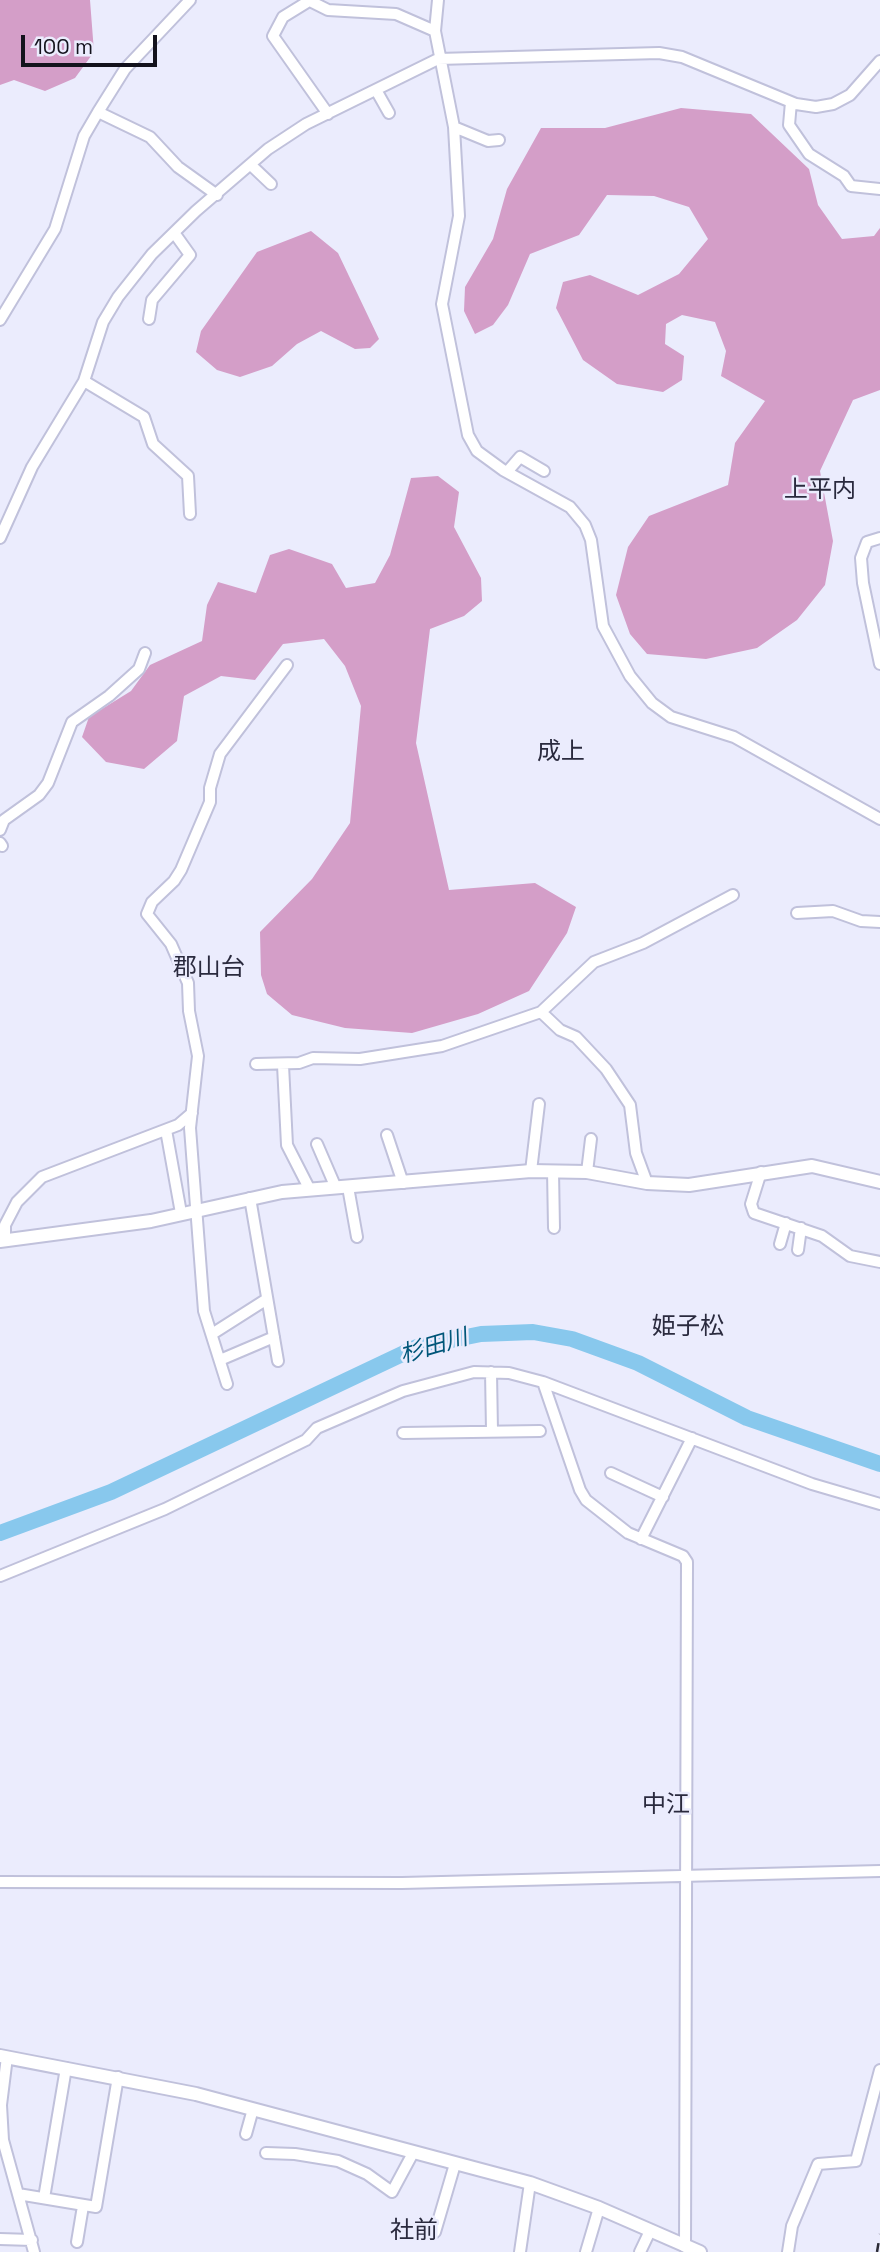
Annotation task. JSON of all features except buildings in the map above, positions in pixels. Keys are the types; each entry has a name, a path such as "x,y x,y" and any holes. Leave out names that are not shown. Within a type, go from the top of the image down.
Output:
{"street":[{"path":"0,320 55,229 84,136 98,112 125,69 190,0"},
{"path":"438,0 435,31 438,59 454,127 459,216 442,304 444,327 468,435 477,451 507,472 570,507 585,525 592,540 603,626 630,676 652,703 671,717 734,737 880,820"},
{"path":"328,114 274,36 283,17 308,1 328,10 396,14 435,31"},
{"path":"0,538 32,467 84,381 103,322 117,297 152,254 287,135 438,59 659,52 691,60 791,102 816,107 843,100 880,61"},
{"path":"376,90 389,113"},
{"path":"791,102 789,125 809,154 844,176 851,186 880,189"},
{"path":"98,112 150,137 178,167 217,195"},
{"path":"454,127 488,141 499,140"},
{"path":"251,165 271,184"},
{"path":"149,319 152,300 190,255 174,234"},
{"path":"84,381 144,416 153,444 188,476 190,514"},
{"path":"507,472 520,457 544,471"},
{"path":"880,538 867,542 861,558 863,583 880,664"},
{"path":"0,830 4,820 23,803 32,801 48,783 72,722 109,696 139,669 145,653"},
{"path":"227,1384 204,1311 190,1128 198,1056 189,1011 188,983 180,960 147,914 148,908 180,870 209,802 210,788 220,754 287,665"},
{"path":"256,1064 283,1065 313,1058 360,1059 442,1046 541,1012 594,962 643,943 733,895"},
{"path":"797,914 834,911 860,921 880,922"},
{"path":"541,1012 561,1030 576,1037 606,1069 630,1105 636,1153 647,1183"},
{"path":"283,1065 287,1145 310,1190"},
{"path":"531,1171 538,1104"},
{"path":"192,1113 178,1125 42,1177 17,1202 5,1225 2,1241 151,1221 250,1198 310,1190 531,1171 587,1172 647,1183 701,1184 761,1172 812,1166 880,1182"},
{"path":"166,1130 181,1213"},
{"path":"387,1135 403,1183"},
{"path":"587,1172 591,1139"},
{"path":"317,1144 342,1187 357,1237"},
{"path":"553,1171 554,1228"},
{"path":"761,1172 751,1209 757,1216 822,1236 850,1256 880,1262"},
{"path":"250,1198 278,1361"},
{"path":"780,1244 786,1223"},
{"path":"798,1250 801,1228"},
{"path":"212,1334 267,1299"},
{"path":"220,1360 274,1337"},
{"path":"491,1372 492,1431"},
{"path":"0,1576 165,1509 306,1440 317,1428 403,1391 456,1375 491,1372 543,1382 812,1484 880,1504"},
{"path":"543,1382 580,1490 586,1500 610,1521 641,1539 682,1556 687,1562 685,2246"},
{"path":"403,1433 540,1431"},
{"path":"641,1539 692,1438"},
{"path":"611,1473 663,1497"},
{"path":"0,1882 402,1883 880,1871"},
{"path":"34,2252 1,2140 4,2056 118,2077 253,2109 530,2183 600,2208 627,2226 650,2231 700,2252"},
{"path":"44,2198 66,2068"},
{"path":"789,2252 792,2226 818,2164 856,2161 880,2070"},
{"path":"18,2194 96,2207 118,2077"},
{"path":"246,2134 253,2109"},
{"path":"266,2153 295,2154 338,2161 367,2174 392,2192 413,2153"},
{"path":"435,2232 455,2164"},
{"path":"520,2252 530,2183"},
{"path":"77,2242 83,2206"},
{"path":"586,2252 600,2208"},
{"path":"640,2252 650,2231"},
{"path":"0,2239 32,2240"}],"shaded area":[{"path":"0,0 90,0 94,52 75,78 45,91 14,80 0,85"},
{"path":"681,108 751,114 809,169 818,205 842,239 874,236 880,228 880,390 853,400 820,471 833,541 825,585 797,620 757,648 706,659 647,654 630,634 616,595 628,547 649,516 728,485 735,443 765,401 721,376 726,351 715,322 682,315 666,324 665,344 684,356 682,380 663,392 617,384 583,360 556,308 563,282 590,275 638,295 679,274 708,239 689,207 654,196 607,195 579,235 530,254 508,305 493,325 475,334 464,311 465,287 493,239 507,189 541,128 605,128"},
{"path":"311,231 338,253 379,339 370,348 355,349 321,331 297,344 272,366 240,377 217,370 196,352 201,331 257,252"},
{"path":"438,476 459,492 454,527 481,578 482,601 464,616 430,629 416,743 449,890 535,883 576,907 567,933 529,991 478,1014 412,1033 345,1028 292,1015 267,994 261,975 260,932 312,879 350,823 361,706 345,666 324,639 283,644 255,680 221,676 184,696 177,741 144,769 106,762 82,737 89,717 131,691 150,665 202,641 207,605 218,582 256,593 270,555 289,549 332,564 346,588 375,583 390,555 411,478"}],"waterway":[{"name":"杉田川","path":"0,1533 111,1492 417,1347 481,1334 533,1332 572,1339 638,1363 747,1418 880,1464"}],"railway":[{"path":"877,2252 880,2234"}],"district":[{"name":"上平内","path":"820,490"},
{"name":"成上","path":"561,752"},
{"name":"郡山台","path":"209,968"},
{"name":"姫子松","path":"688,1327"},
{"name":"中江","path":"666,1805"},
{"name":"社前","path":"414,2231"}]}
